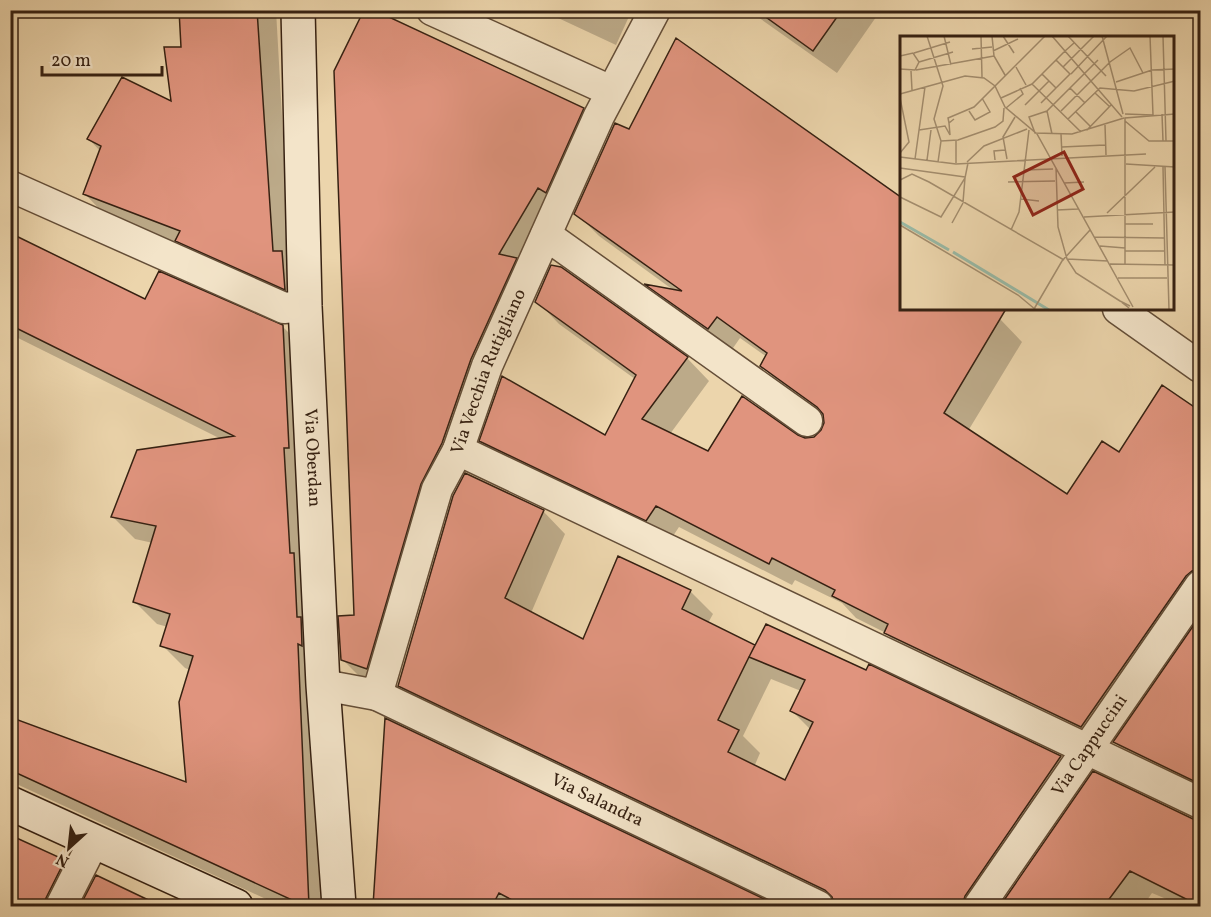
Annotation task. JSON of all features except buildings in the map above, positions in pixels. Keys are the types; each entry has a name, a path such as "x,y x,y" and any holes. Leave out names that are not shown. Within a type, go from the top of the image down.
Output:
{"street":[{"name":"Via Oberdan","path":"298,10 305,306 323,685 339,906"},
{"path":"432,10 611,91"},
{"name":"Via Vecchia Rutigliano","path":"377,695 437,489 458,450 487,366 611,91 655,10"},
{"path":"10,186 284,308 305,306"},
{"path":"546,235 807,421"},
{"path":"1119,310 1200,367"},
{"path":"458,450 1200,803"},
{"name":"Via Cappuccini","path":"979,906 1200,586"},
{"path":"323,685 377,695"},
{"name":"Via Salandra","path":"377,695 818,906"},
{"path":"10,803 236,906"},
{"path":"61,906 94,841"}]}
